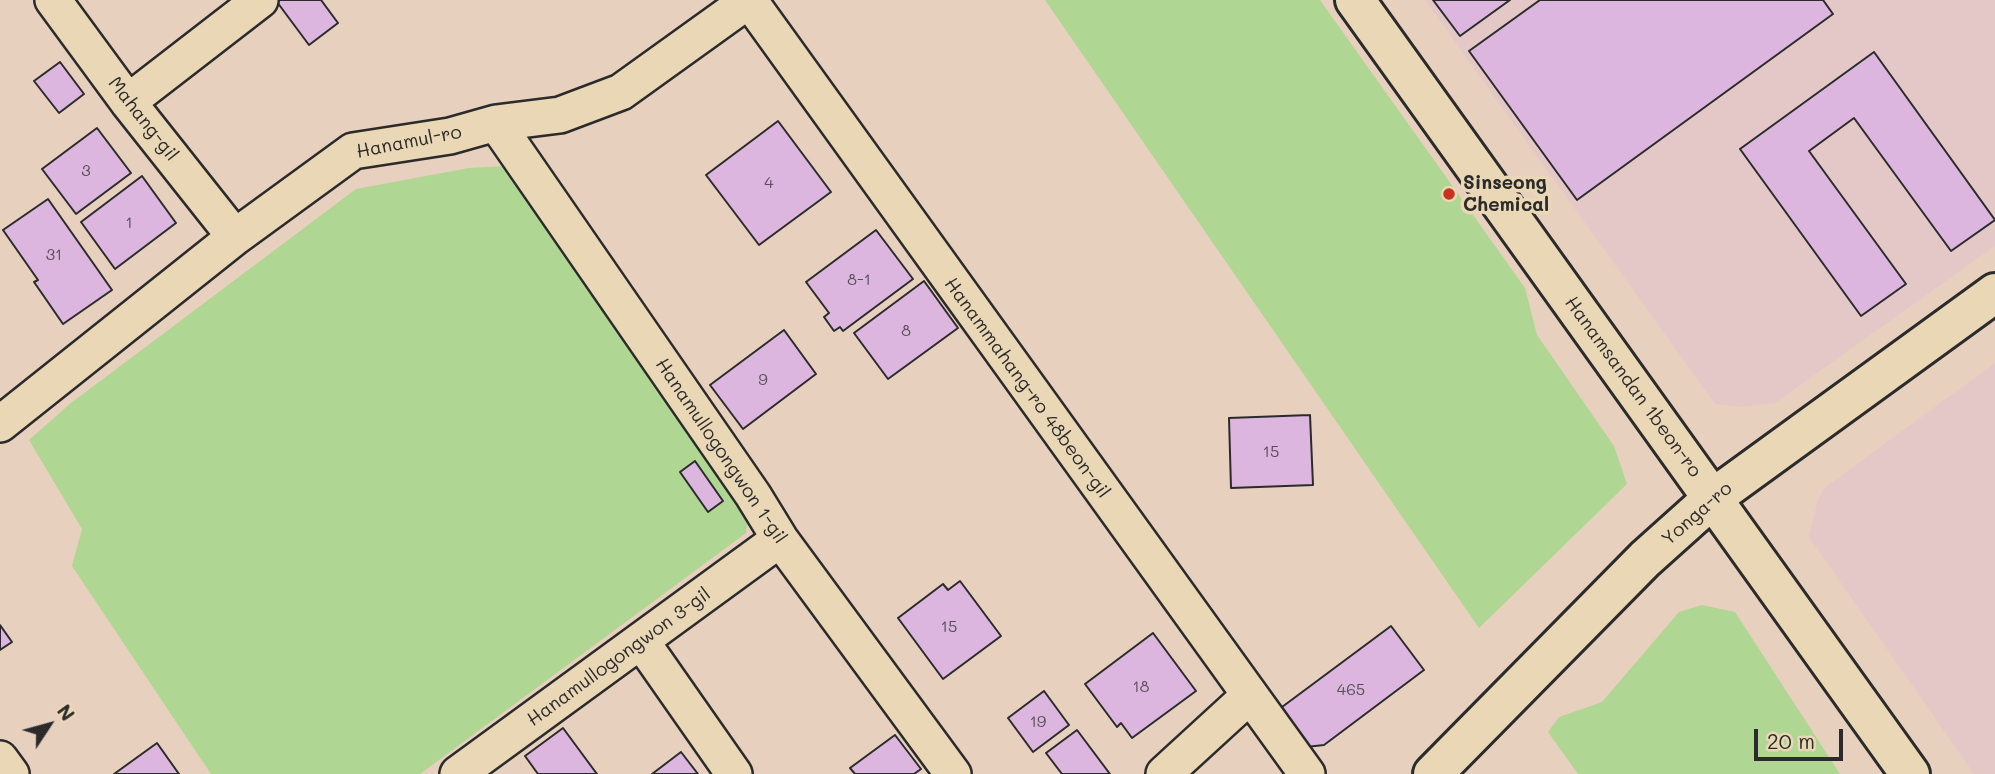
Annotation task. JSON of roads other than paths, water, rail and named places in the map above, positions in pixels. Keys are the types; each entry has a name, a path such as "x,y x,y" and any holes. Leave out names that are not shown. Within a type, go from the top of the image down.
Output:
{"street":[{"name":"Mahang-gil","path":"53,0 128,102 235,237"},
{"path":"128,102 260,0"},
{"name":"Hanamul-ro","path":"0,424 235,237 353,151 450,136 496,123 560,115 621,92 749,0"},
{"name":"Hanammahang-ro 48beon-gil","path":"749,0 1248,697 1307,774"},
{"name":"Hanamsandan 1beon-ro","path":"1355,0 1910,774"},
{"name":"Hanamullogongwon 1-gil","path":"496,123 738,473 780,539 953,774"},
{"name":"Yonga-ro","path":"1433,774 1636,569 1713,498 1995,293"},
{"name":"Hanamullogongwon 3-gil","path":"458,774 780,539"},
{"path":"641,641 734,774"},
{"path":"1164,774 1248,697"},
{"path":"0,759 11,774"}],"place":[{"name":"Sinseong Chemical","path":"1449,194"}]}
